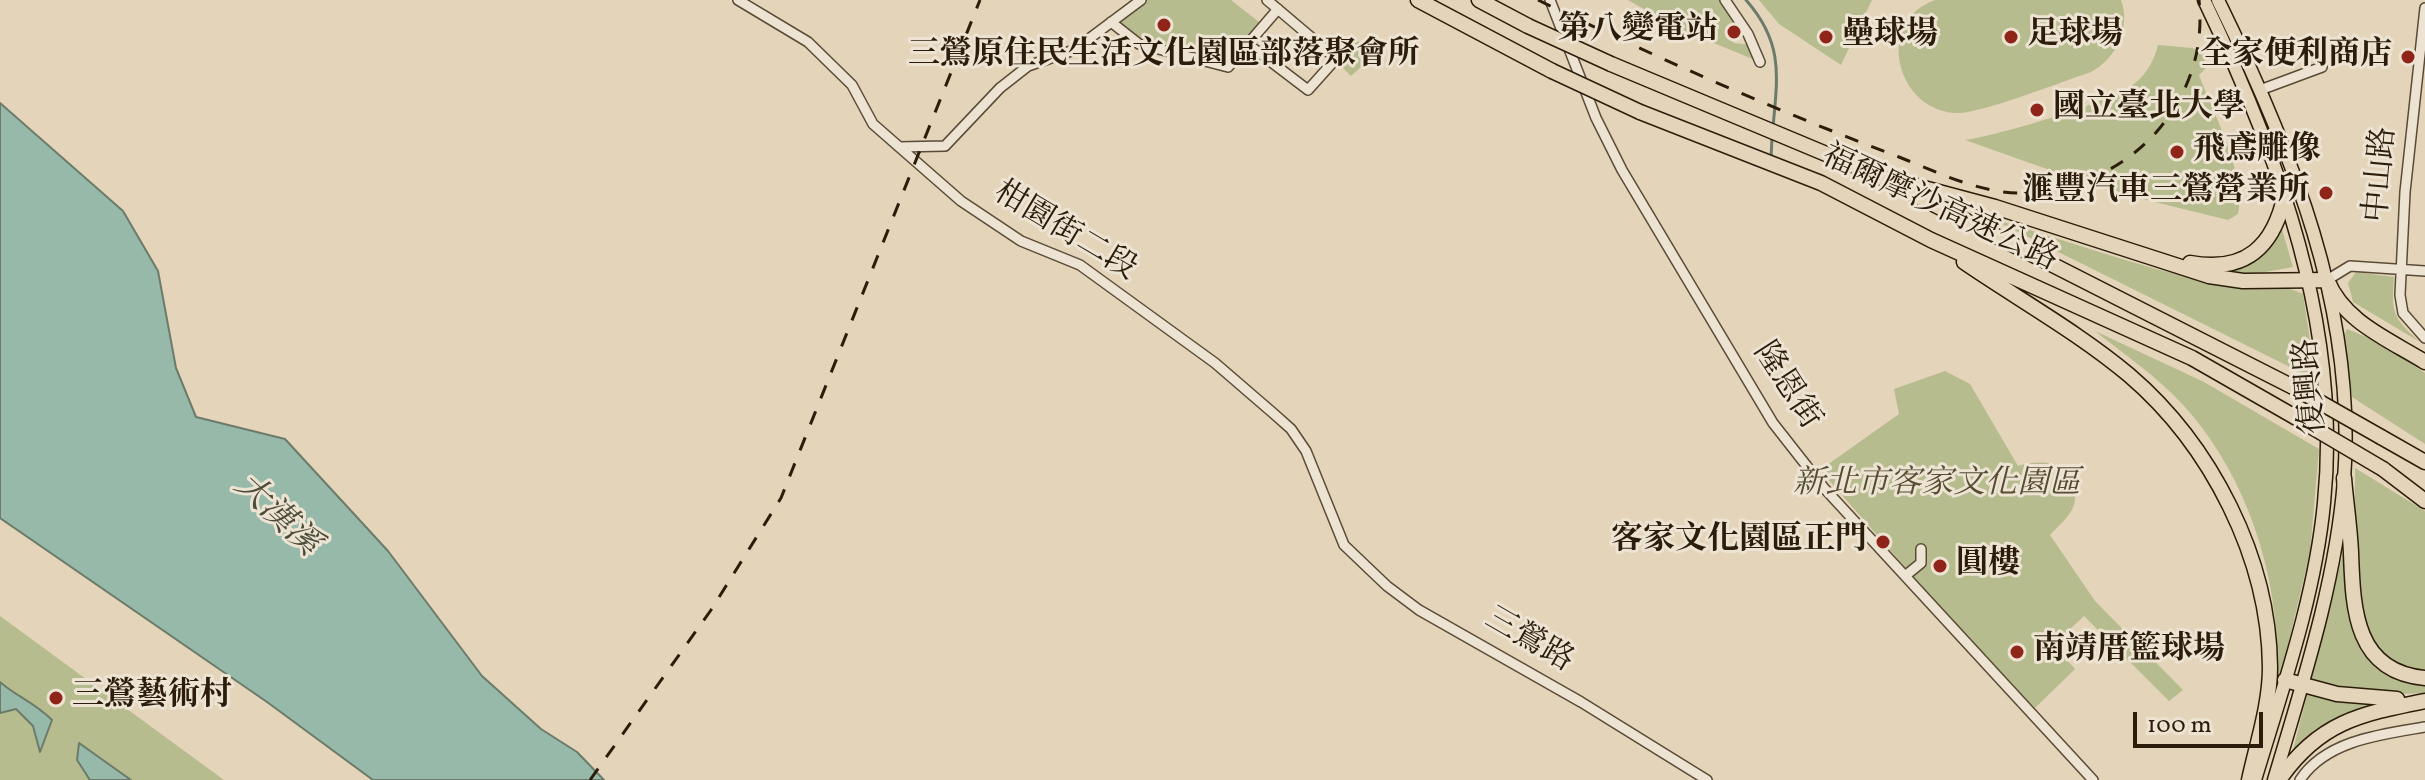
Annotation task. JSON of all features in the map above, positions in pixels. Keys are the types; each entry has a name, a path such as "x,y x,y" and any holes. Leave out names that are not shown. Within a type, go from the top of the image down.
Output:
{"highway":[{"name":"福爾摩沙高速公路","path":"1418,0 1552,71 1640,112 1821,183 1881,211 1931,240 2192,358 2425,494"},
{"name":"福爾摩沙高速公路","path":"1479,0 1611,64 1874,174 2293,387 2425,462"},
{"path":"1874,174 2216,277 2243,281 2327,280 2333,295 2349,314 2425,362"},
{"path":"2146,254 2204,266 2225,264 2250,256 2271,236 2285,194"},
{"path":"1931,240 2129,375 2204,460 2250,555 2268,638 2268,693 2249,780"},
{"path":"2383,469 2425,501"},
{"path":"2344,478 2353,602 2363,638 2377,657 2395,670 2425,678"},
{"path":"2285,680 2361,698 2425,699"},
{"path":"2276,780 2304,750 2340,723 2365,713 2425,699"}],"main road":[{"name":"復興路","path":"2204,0 2231,56 2285,194 2308,279 2321,350 2327,470 2312,578 2255,780"},
{"name":"復興路","path":"2218,0 2260,90 2307,206 2327,280 2340,364 2344,478 2336,543 2276,780"}],"street":[{"name":"柑園街二段","path":"738,0 808,42 852,85 873,124 961,201 1021,241 1080,265 1215,363 1273,413 1291,429 1306,451 1338,531"},
{"path":"899,147 945,146 1000,88 1028,66 1074,50 1141,0"},
{"path":"1249,45 1308,90 1334,61 1267,0"},
{"name":"隆恩街","path":"1550,0 1596,118 1622,170 1773,423 1824,488 2093,780"},
{"path":"1725,0 1748,34 1760,62"},
{"name":"中山路","path":"2425,8 2405,192 2400,295 2403,313 2425,338"},
{"path":"1111,22 1139,44 1228,67 1278,9"},
{"path":"2260,90 2322,67"},
{"path":"2327,280 2350,266 2425,271"},
{"name":"三鶯路","path":"1338,531 1354,557 1419,610 1581,702 1707,780"},
{"path":"1905,576 1921,563 1921,549"},
{"path":"2300,780 2322,758 2347,744 2425,727"}],"green space":[{"path":"1141,0 1231,0 1264,26 1233,64 1139,44 1111,22"},
{"path":"1628,0 1725,0 1738,19 1725,32 1734,43 1752,45 1760,62 1677,28"},
{"name":"壘球場","path":"1759,0 1872,0 1841,65 1779,24"},
{"path":"1935,0 2121,0 2124,21 2114,51 2091,72 2001,103 1955,113 1934,108 1918,97 1906,81 1900,63 1899,44 1904,26 1916,11"},
{"path":"1349,35 1366,47 1362,66 1351,76 1337,62 1334,52"},
{"path":"2158,45 2192,48 2212,56 2204,59 2208,66 2199,75 2227,144 2238,181 2238,214 2228,220 2106,190 1965,140 2051,118 2118,93 2145,73"},
{"path":"1990,218 2183,276 2223,284 2269,285 2303,294 2316,380"},
{"path":"2281,226 2293,267 2249,275 2227,272 2262,255"},
{"path":"2356,272 2394,277 2396,314 2420,342 2353,302 2348,283"},
{"path":"2347,329 2376,341 2425,373 2425,444 2352,397 2344,336"},
{"path":"2095,331 2204,382 2319,449 2310,552 2273,709 2276,639 2273,599 2258,539 2235,482 2203,429 2174,395"},
{"name":"新北市客家文化園區","path":"1945,371 1970,384 2018,466 2049,463 2066,470 2072,477 2074,504 2050,535 2095,601 2183,690 2169,701 2084,616 2053,645 2075,669 2035,708 1983,656 1820,470 1899,414 1894,389"},
{"path":"2355,468 2425,511 2425,675 2390,661 2375,646 2364,625 2355,572"},
{"path":"2344,549 2348,612 2359,643 2378,666 2391,674 2425,685 2425,693 2375,695 2310,682"},
{"name":"三鶯藝術村","path":"0,616 224,780 0,780"},
{"path":"2308,691 2383,705 2292,754"}],"water":[{"name":"大漢溪","path":"0,103 123,211 158,271 176,368 196,417 285,439 388,551 482,676 541,729 577,752 604,780 373,780 267,702 0,518"},
{"path":"0,682 52,720 40,752 33,726 16,709 0,713"},
{"path":"79,743 131,780 90,780 77,760"}],"waterway":[{"path":"1746,0 1767,30 1775,59 1773,127"},
{"path":"1771,158 1772,138"}],"railway":[{"path":"590,780 711,610 781,498 980,0"},
{"path":"1538,0 1717,83 1808,121 1974,186 2020,193 2059,189 2097,176 2130,156 2159,129 2179,100 2192,69 2199,35 2199,0"}],"place":[{"name":"三鶯原住民生活文化園區部落聚會所","path":"1164,25"},
{"name":"第八變電站","path":"1734,32"},
{"name":"壘球場","path":"1826,37"},
{"name":"足球場","path":"2011,37"},
{"name":"全家便利商店","path":"2408,57"},
{"name":"國立臺北大學","path":"2037,110"},
{"name":"飛鳶雕像","path":"2177,152"},
{"name":"滙豐汽車三鶯營業所","path":"2326,193"},
{"name":"客家文化園區正門","path":"1883,542"},
{"name":"圓樓","path":"1940,566"},
{"name":"南靖厝籃球場","path":"2017,652"},
{"name":"三鶯藝術村","path":"56,698"}]}
